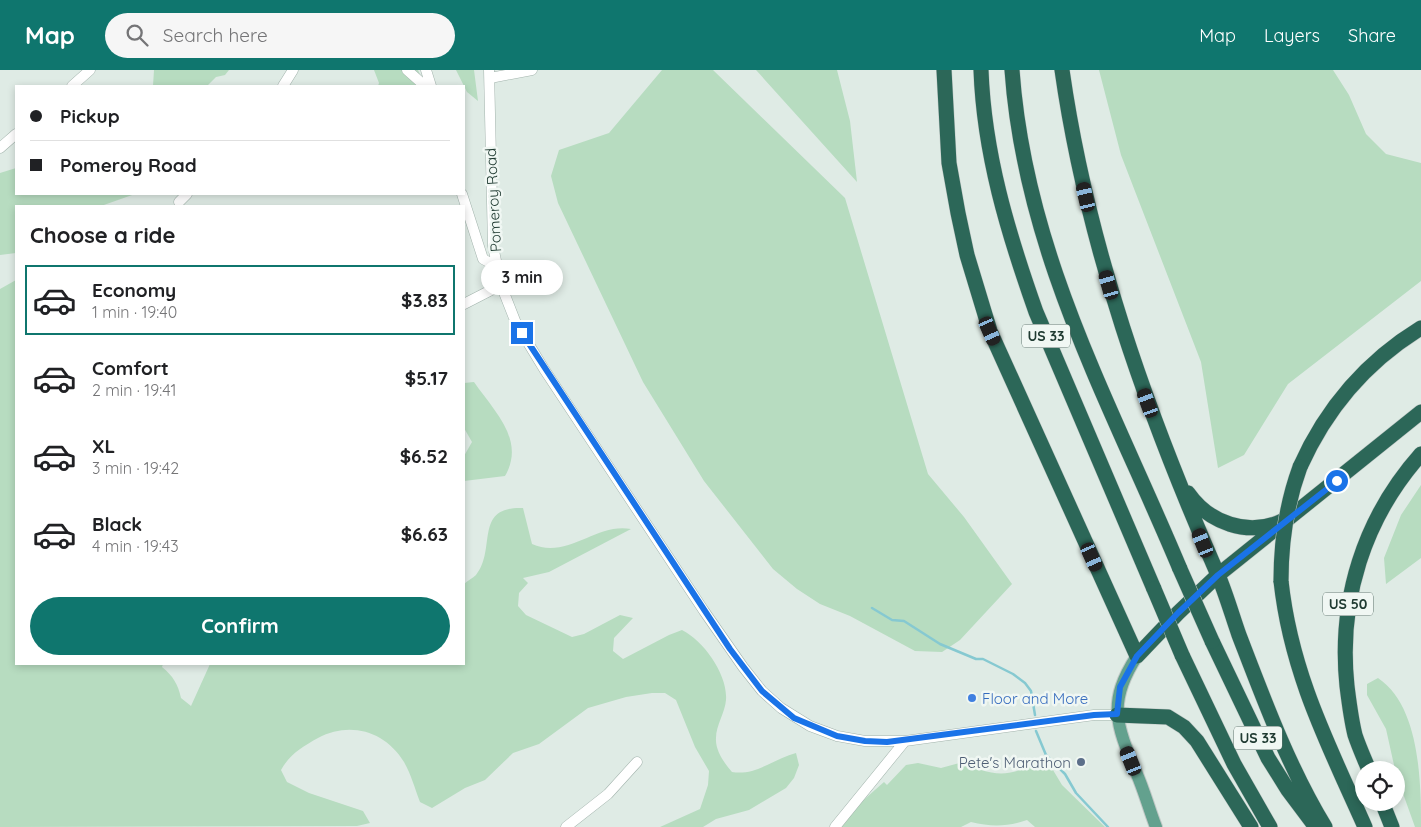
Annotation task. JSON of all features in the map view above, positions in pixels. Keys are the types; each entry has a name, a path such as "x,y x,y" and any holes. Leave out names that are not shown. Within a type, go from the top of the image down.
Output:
{"highway":[{"path":"944,70 949,163 967,255 990,331 1137,656 1218,575 1421,412"},
{"name":"US 33","path":"981,70 994,179 1036,312 1182,655 1234,764 1270,827"},
{"name":"US 33","path":"1012,70 1023,157 1053,271 1072,321 1212,641 1268,758 1288,790 1316,827"},
{"path":"1062,70 1095,235 1124,334 1155,420 1279,733 1309,800 1325,827"},
{"path":"1365,827 1300,674 1288,630 1281,582 1281,554 1286,515 1300,467 1311,443 1329,413 1356,380 1390,350 1421,328"},
{"name":"US 50","path":"1366,761 1355,734 1349,704 1345,635 1349,596 1371,528 1384,503 1421,454"},
{"path":"1179,479 1195,503 1207,514 1229,525 1252,527 1274,525 1292,516"},
{"path":"1117,714 1168,717 1184,726 1197,741 1250,827"},
{"path":"1386,811 1392,827"}],"main road":[{"path":"1137,656 1120,687 1117,714 1123,739 1156,827"}],"street":[{"path":"73,85 90,70"},
{"path":"284,85 293,70"},
{"path":"407,70 424,85"},
{"path":"426,70 431,85"},
{"path":"489,74 532,70"},
{"name":"Pomeroy Road","path":"489,74 491,220 496,266 501,285 527,344 704,611 755,683 787,713 823,731 865,741 904,741 1094,715 1117,714"},
{"path":"0,148 15,135"},
{"path":"179,202 186,195"},
{"path":"462,195 483,259 496,266"},
{"path":"465,303 501,285"},
{"path":"835,827 904,741"},
{"path":"566,827 608,794 637,762"}],"green space":[{"path":"154,70 229,70 225,75 216,77 208,85 153,85"},
{"path":"374,70 418,70 425,85 378,85"},
{"path":"456,70 474,70 478,101 467,92"},
{"path":"662,70 713,70 845,198 928,474 964,517 1012,584 960,640 942,652 915,651 850,616 820,604 797,589 773,569 704,481 643,382 558,203 551,176 559,150 609,133"},
{"path":"756,70 837,70 850,121 857,182"},
{"path":"1099,70 1333,70 1349,95 1366,134 1386,154 1421,163 1421,281 1288,384 1244,455 1218,468 1201,362 1121,155"},
{"path":"15,168 15,195 132,195 104,205 15,205 15,253 0,255 0,173"},
{"path":"15,281 15,665 163,665 162,667 177,684 181,698 191,706 210,665 465,665 465,583 476,575 482,565 492,521 498,514 507,509 523,508 532,544 545,548 570,544 618,528 631,529 549,572 523,578 528,583 519,593 518,606 526,615 572,637 584,634 620,615 633,618 614,638 613,651 623,659 682,630 706,650 723,680 726,700 717,728 716,743 726,765 732,772 749,772 796,753 799,765 794,778 786,788 749,810 716,819 703,827 660,827 700,809 708,785 709,771 695,747 676,700 665,693 652,693 626,697 588,708 539,744 513,753 485,780 465,788 432,808 420,802 404,762 396,751 377,736 366,732 342,730 318,738 297,751 281,770 287,782 309,793 363,811 370,823 357,826 0,827 0,289"},
{"path":"474,382 505,426 512,450 511,463 505,476 465,481 465,454 472,442 465,430 465,383"},
{"path":"1421,485 1421,558 1386,584 1384,558 1401,515"},
{"path":"1378,678 1392,691 1402,707 1410,726 1418,767 1421,827 1415,827 1405,799 1405,761 1393,761 1386,729 1367,695 1367,684"},
{"path":"1039,760 1050,765 1062,785 1105,827 1035,827 1027,820 999,826 971,822 961,827 833,827 884,782 887,785 906,765 918,763 941,768 963,762 983,770 996,773 1010,773"}],"waterway":[{"path":"872,608 892,620 904,621 940,644 976,659 983,659 1013,674 1025,683 1031,691 1035,715"},
{"path":"1036,731 1046,755 1065,774 1076,793 1108,827"}],"place":[{"name":"Floor and More","path":"972,698"},
{"name":"Pete's Marathon","path":"1081,762"}],"route":[{"path":"522,333 527,344 742,667 762,691 794,718 823,731 849,739 876,742 904,741 1094,715 1117,714 1120,687 1137,656 1218,575 1337,481"}]}
